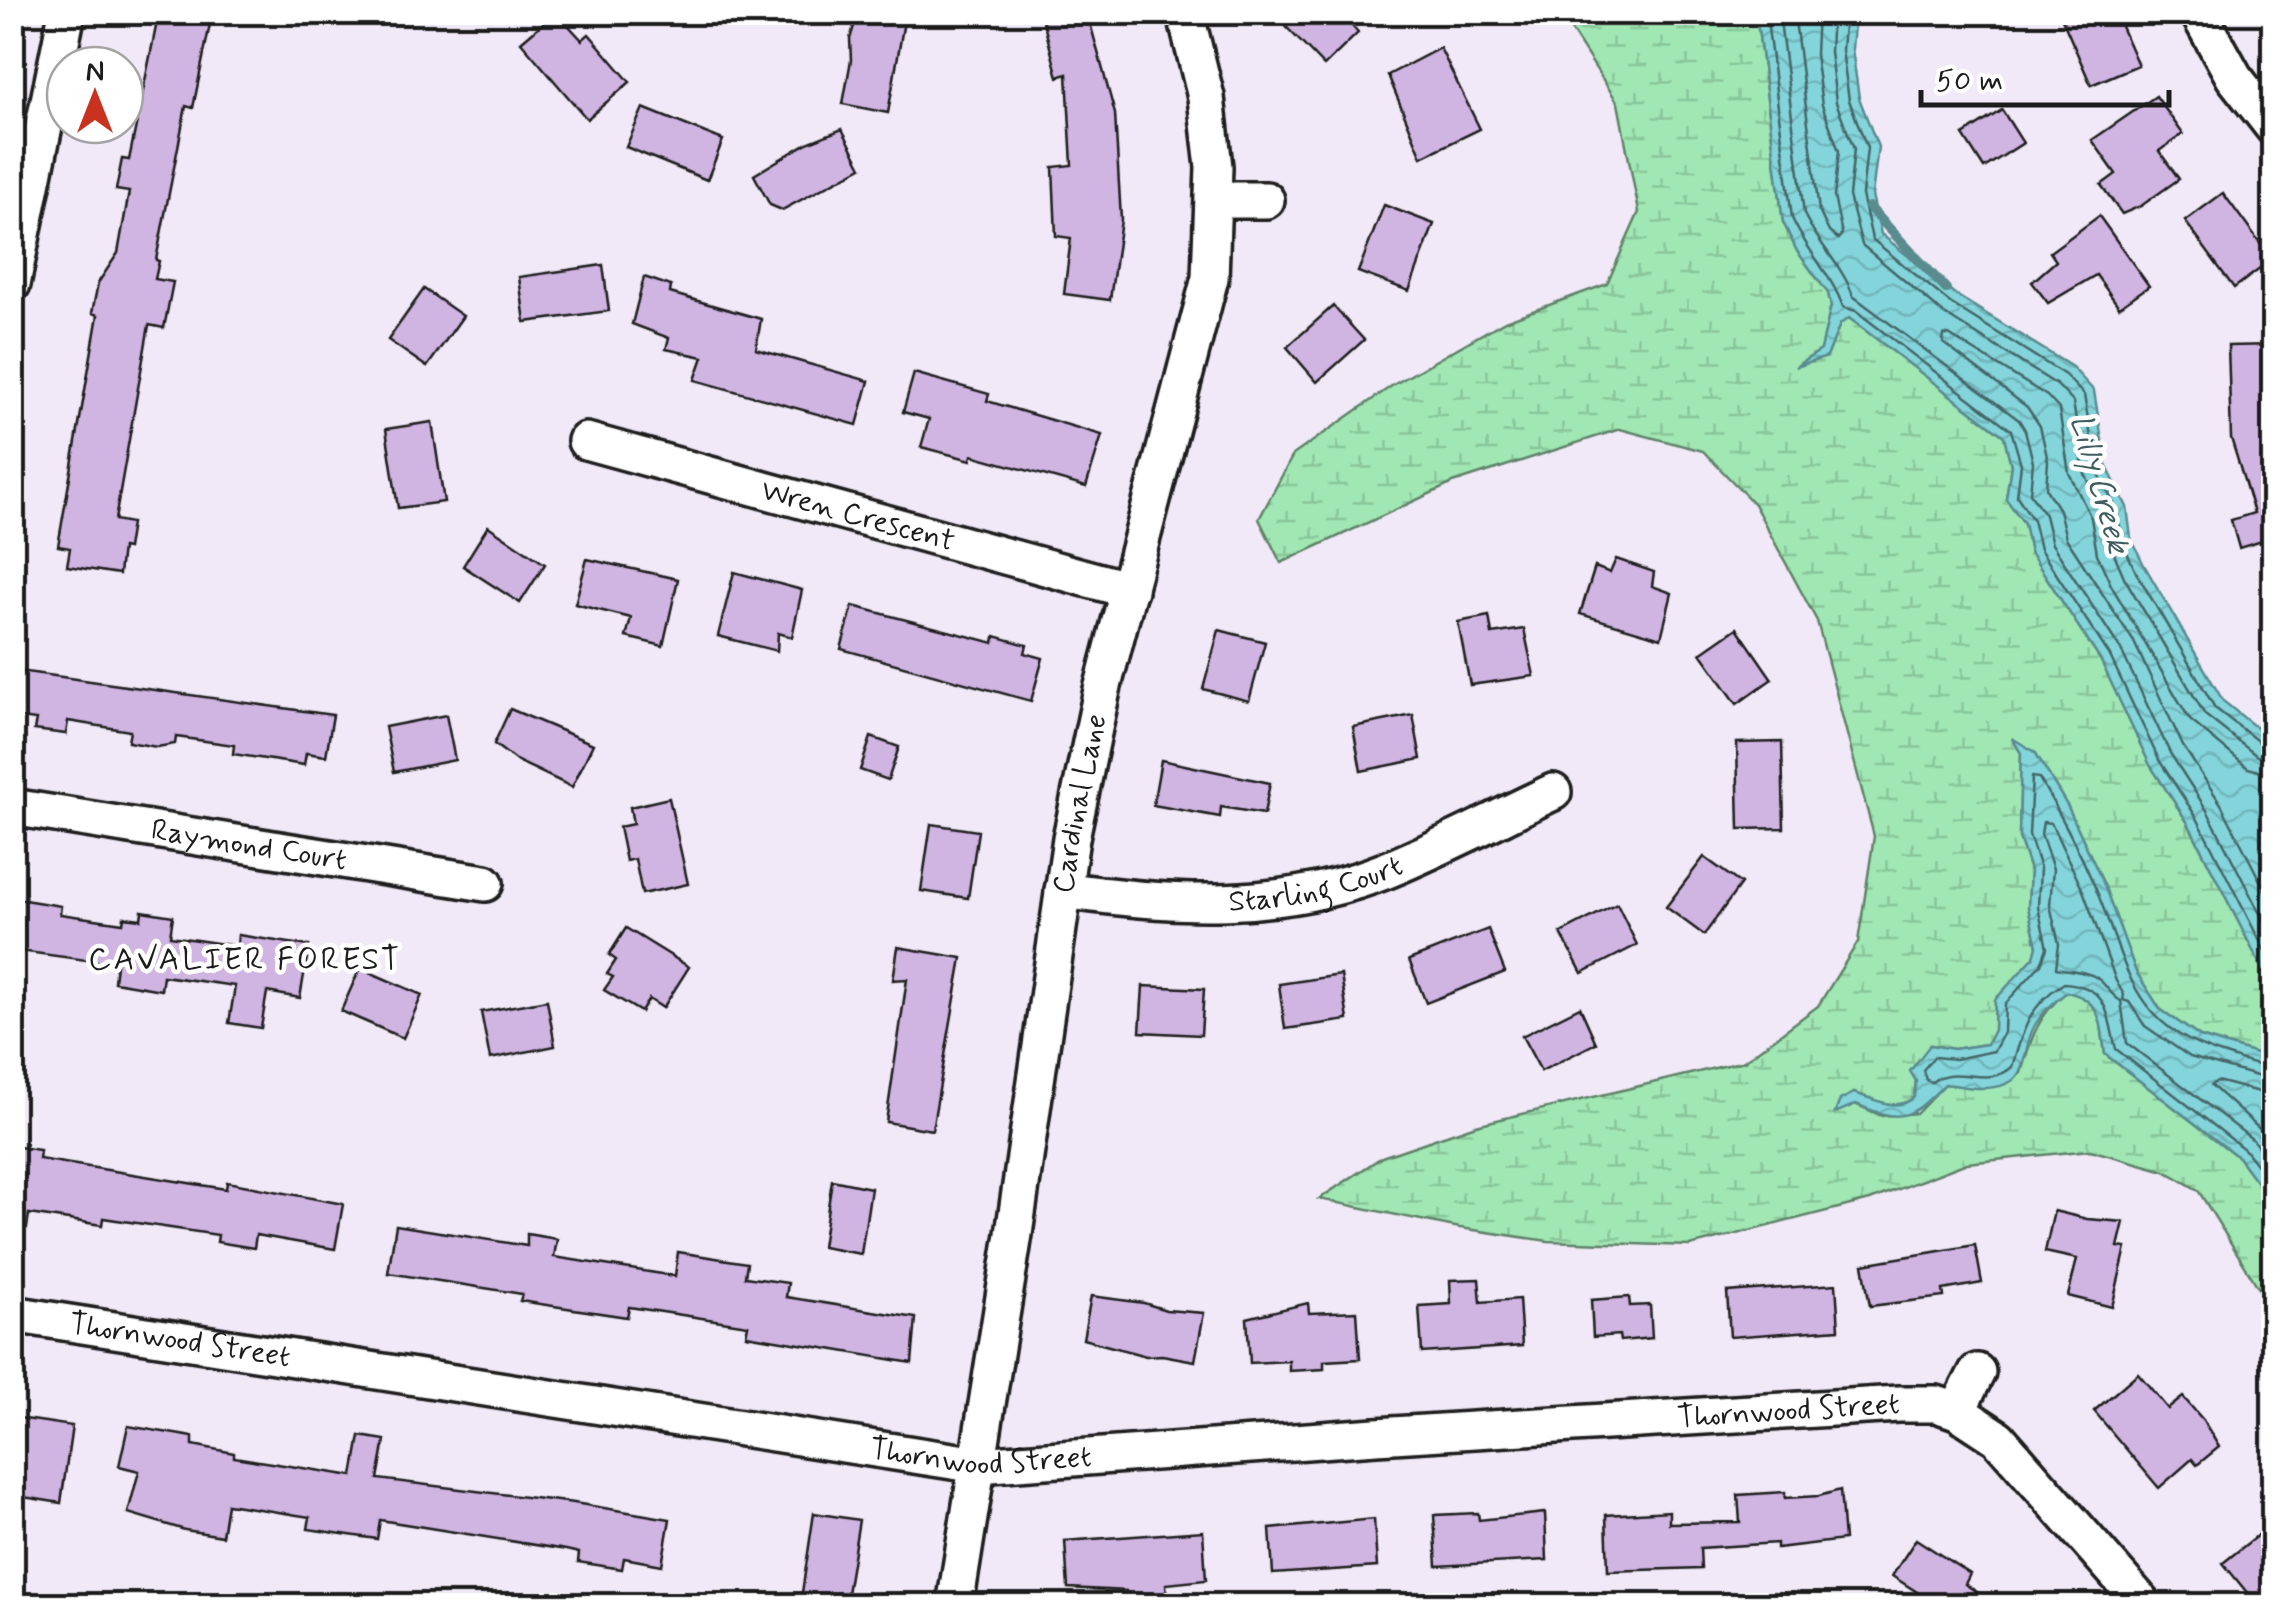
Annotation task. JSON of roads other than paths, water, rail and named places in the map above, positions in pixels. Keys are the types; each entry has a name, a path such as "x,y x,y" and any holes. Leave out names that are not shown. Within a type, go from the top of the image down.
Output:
{"street":[{"path":"12,284 67,12"},
{"name":"Cardinal Lane","path":"955,1606 1063,890 1102,690 1210,278 1214,166 1206,97 1185,12"},
{"path":"2198,12 2234,77 2274,128"},
{"path":"1214,200 1266,200"},
{"name":"Wren Crescent","path":"586,440 1128,590"},
{"name":"Starling Court","path":"1063,890 1146,902 1214,904 1282,897 1386,870 1553,792"},
{"name":"Raymond Court","path":"12,808 485,883"},
{"name":"Thornwood Street","path":"12,1314 978,1465 1376,1436 1936,1404 1957,1411 1998,1438 2145,1606"},
{"path":"1957,1411 1977,1372"}],"water":[{"path":"1756,13 1855,13 1852,49 1859,98 1878,147 1872,195 1881,234 1956,295 2072,367 2094,391 2106,465 2127,507 2131,538 2144,565 2223,701 2273,741 2273,990 2188,823 2150,765 2101,661 2030,552 2024,523 2006,499 2011,465 2004,436 1849,318 1840,324 1827,357 1795,367 1821,350 1831,306 1828,293 1797,251 1783,222"},
{"path":"2012,738 2035,752 2068,807 2104,885 2136,972 2160,1009 2200,1037 2273,1059 2273,1204 2238,1157 2105,1054 2098,1014 2087,1001 2067,992 2037,1022 2021,1068 2010,1082 1985,1088 1945,1084 1923,1105 1905,1115 1884,1114 1856,1104 1835,1113 1840,1100 1854,1093 1886,1103 1908,1102 1914,1097 1916,1081 1910,1071 1930,1045 1954,1049 1987,1044 1994,1030 1995,1000 2034,957 2037,946 2028,907 2030,870 2019,837 2021,753"}],"waterway":[{"name":"Lilly Creek","path":"1869,207 1946,289"}],"district":[{"name":"CAVALIER FOREST","path":"245,960"}]}
